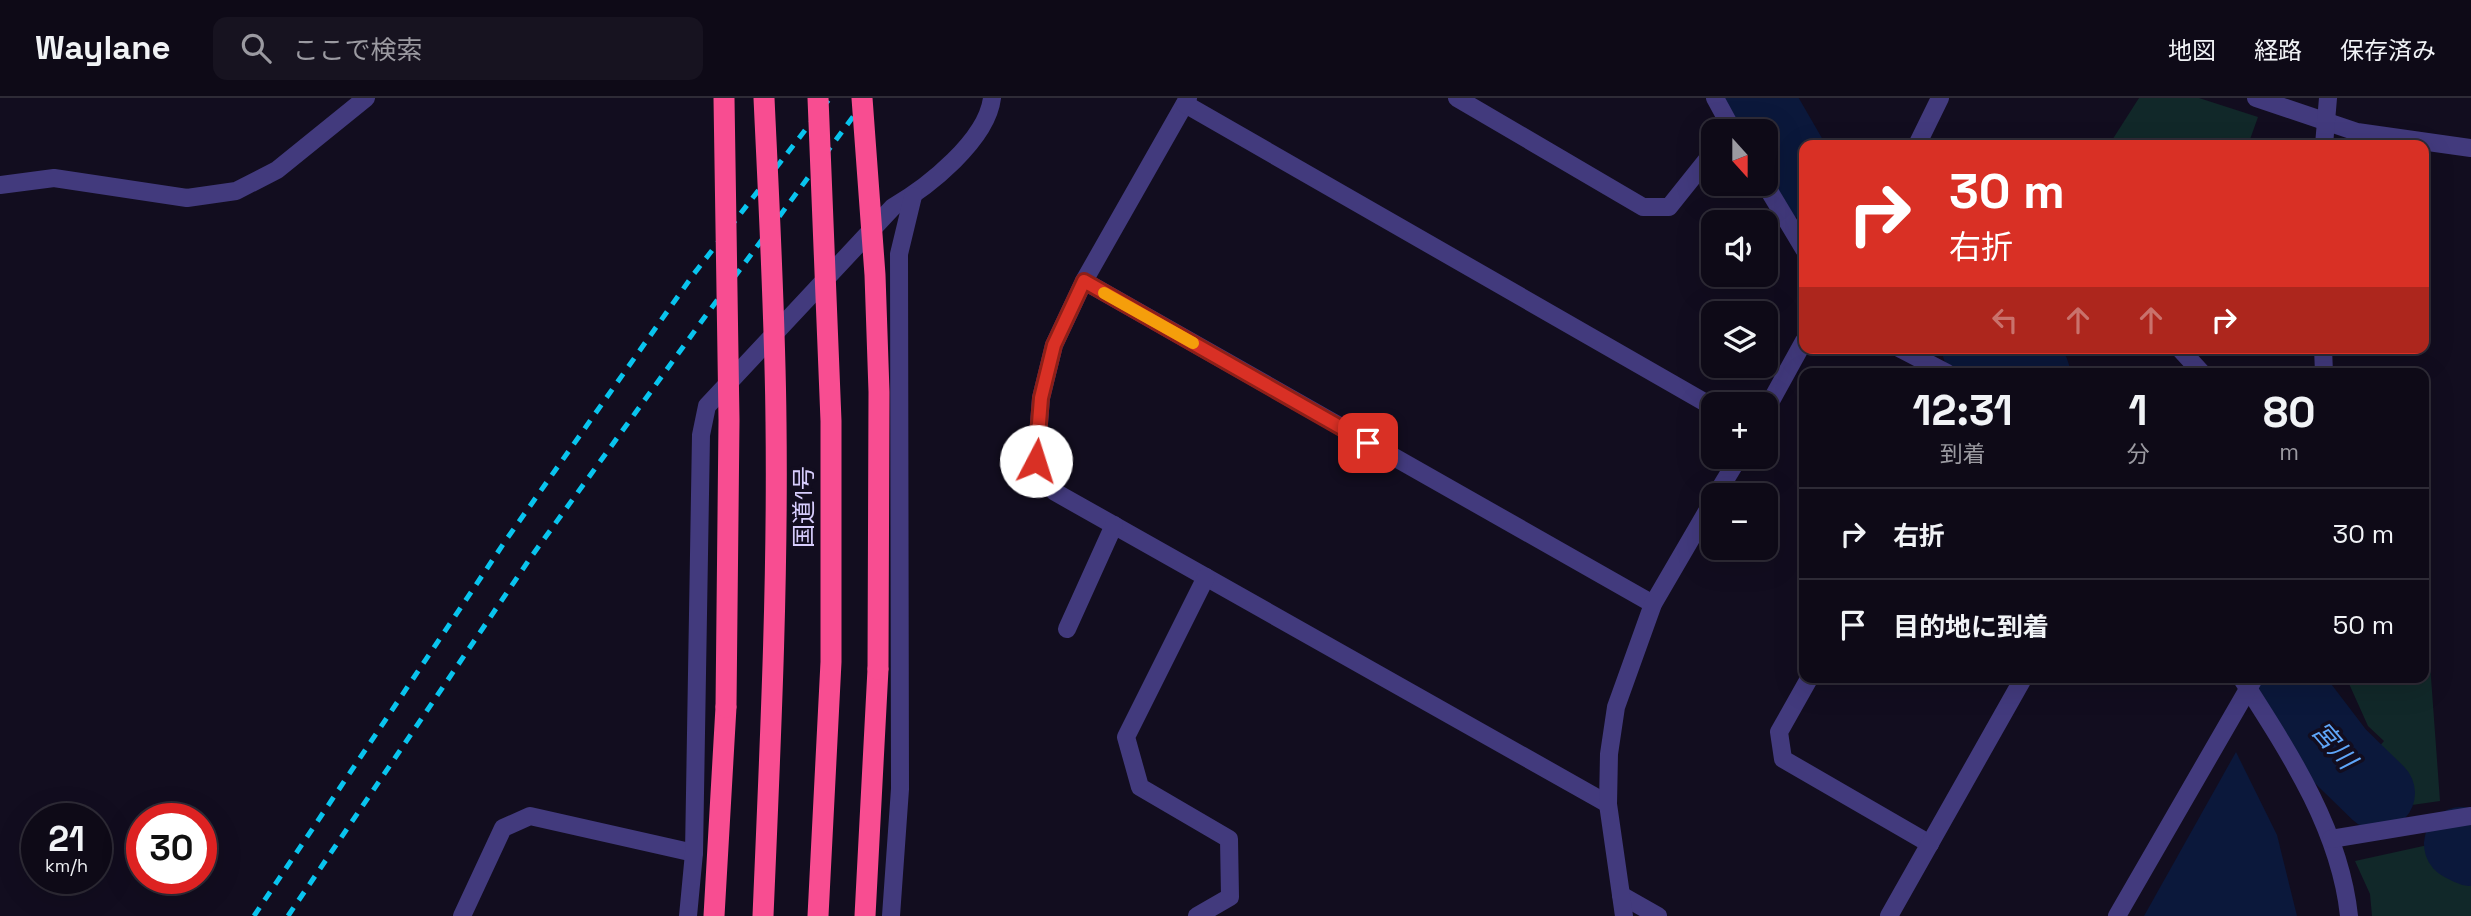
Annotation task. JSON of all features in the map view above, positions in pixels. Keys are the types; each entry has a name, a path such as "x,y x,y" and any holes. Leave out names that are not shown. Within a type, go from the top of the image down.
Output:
{"highway":[{"path":"714,916 726,706 729,419 724,98"},
{"name":"国道1号","path":"763,916 774,662 776,423 764,98"},
{"name":"国道1号","path":"818,98 831,421 831,662 818,916"},
{"path":"862,98 875,275 879,379 878,669 865,916"}],"street":[{"path":"0,185 54,178 187,198 236,191 277,170 366,98"},
{"path":"688,916 694,853 701,435 707,406 894,207 913,196 956,158 977,134 991,110 992,98"},
{"path":"1458,98 1643,207 1669,207 1701,167"},
{"path":"1715,98 1726,119"},
{"path":"1919,140 1940,98"},
{"path":"2256,98 2357,132 2414,140"},
{"path":"2324,140 2328,98"},
{"path":"1608,804 1055,492 1036,461 1041,398 1054,345 1084,281 1186,101 1701,400"},
{"path":"2429,142 2471,148"},
{"path":"891,916 900,789 899,254 913,196"},
{"path":"1772,196 1799,241"},
{"path":"1084,281 1653,604"},
{"path":"1776,392 1799,350"},
{"path":"1911,354 1937,368"},
{"path":"2185,354 2197,368"},
{"path":"1624,916 1608,804 1609,754 1616,707 1653,604 1701,522"},
{"path":"1067,629 1114,525"},
{"path":"1197,916 1230,897 1229,839 1140,788 1126,737 1206,577"},
{"path":"1807,683 1779,732 1783,759 1930,844"},
{"path":"1889,916 2021,683"},
{"path":"2117,916 2247,683"},
{"path":"2249,683 2296,767 2331,839 2349,916"},
{"path":"462,916 503,828 530,816 694,853"},
{"path":"2331,839 2471,817"},
{"path":"1620,895 1658,916"}],"green space":[{"path":"2139,98 2199,98 2258,117 2250,140 2112,140"},
{"path":"2429,650 2440,801 2412,805 2364,765 2384,741 2368,726 2349,683 2429,683"},
{"path":"2437,843 2471,860 2471,916 2372,916 2370,894 2355,861"}],"water":[{"path":"2236,752 2277,835 2297,916 2144,916"}],"waterway":[{"name":"宮川","path":"1756,98 1799,172"},
{"name":"宮川","path":"1994,354 2025,368"},
{"name":"宮川","path":"2293,695 2338,754 2378,793"},
{"name":"宮川","path":"2461,844 2471,849"}],"railway":[{"path":"254,916 506,540 693,275 830,98"},
{"path":"288,916 531,557 867,98"}],"slow traffic":[{"path":"1104,293 1193,343"}],"route":[{"path":"1036,461 1041,398 1054,345 1084,281 1368,443"}]}
